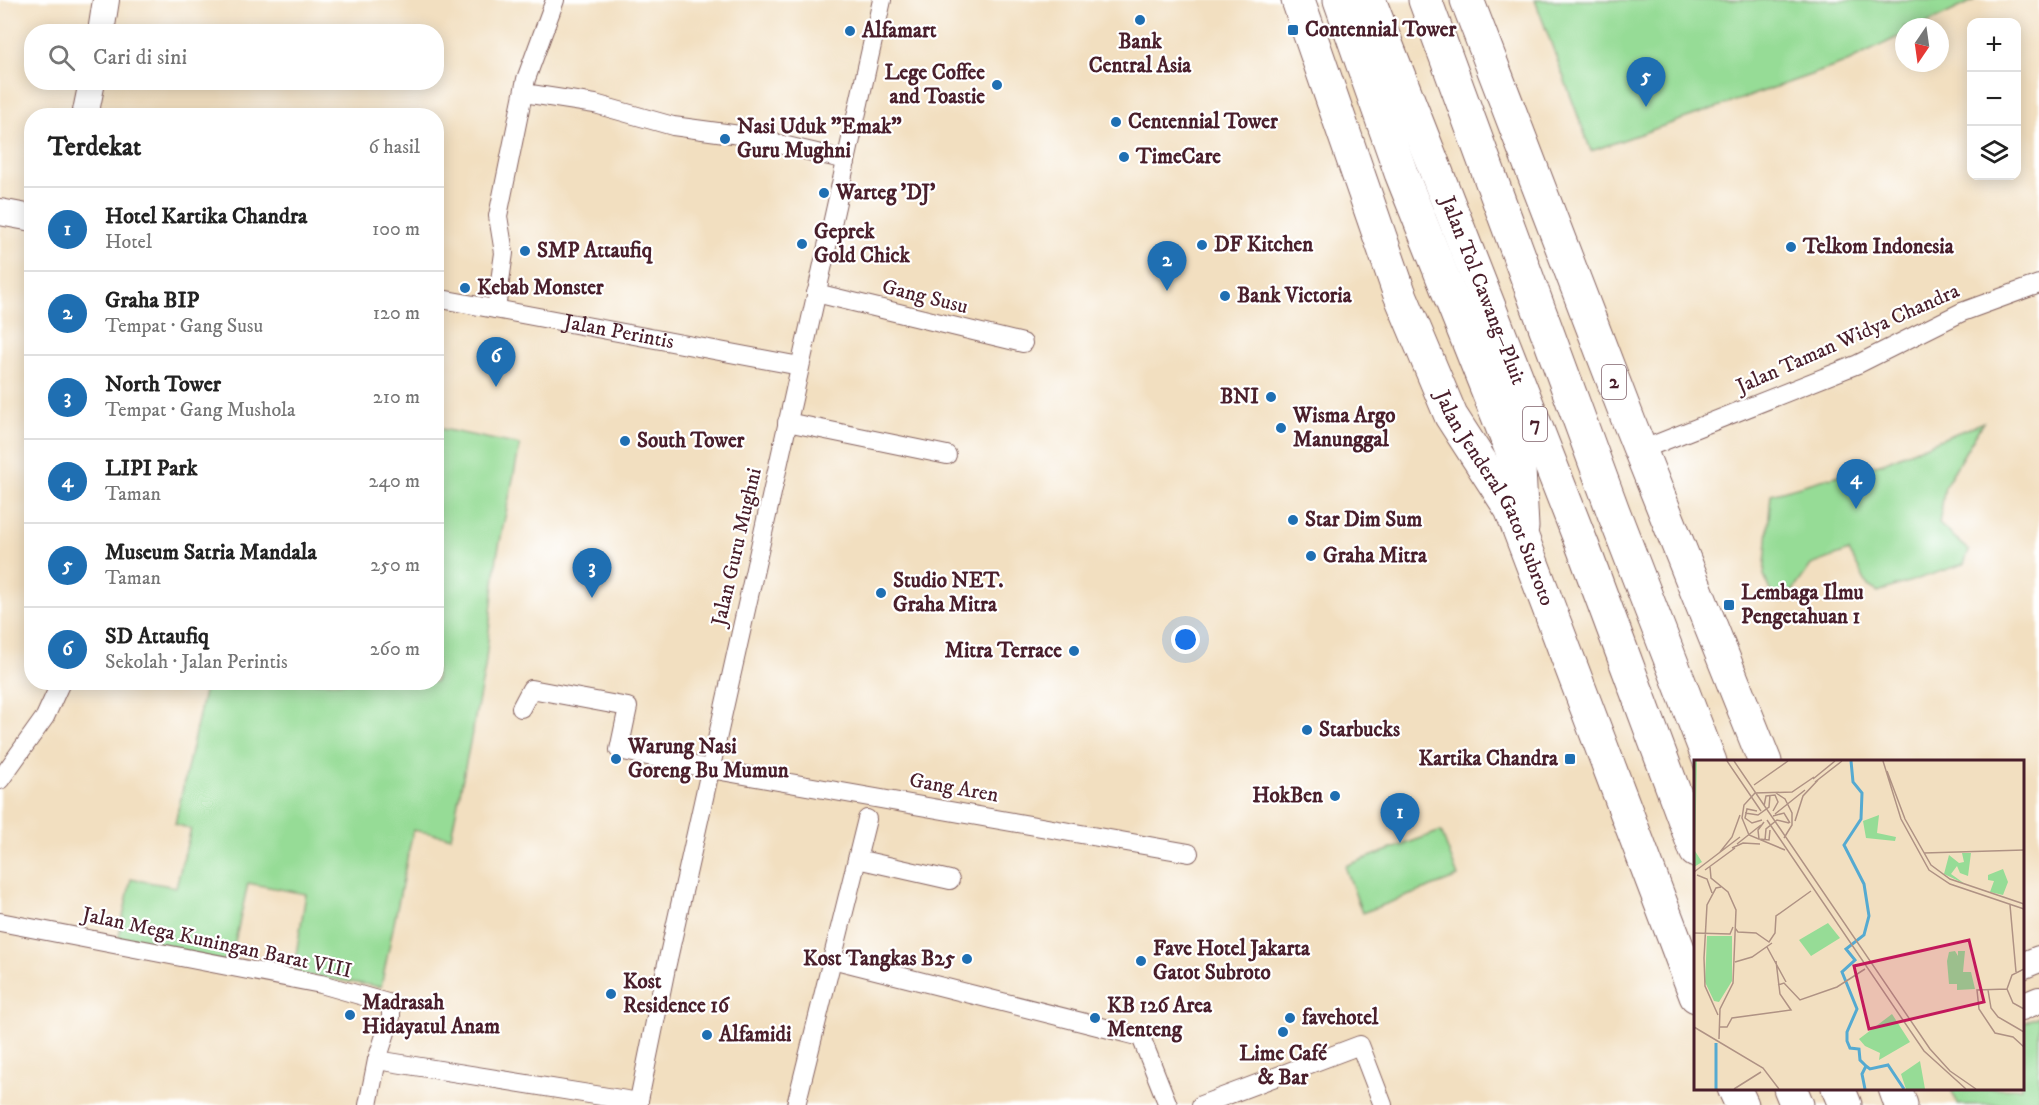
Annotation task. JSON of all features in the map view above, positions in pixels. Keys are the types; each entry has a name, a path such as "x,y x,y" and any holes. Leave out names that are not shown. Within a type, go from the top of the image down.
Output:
{"highway":[{"name":"Jalan Jenderal Gatot Subroto","path":"1298,0 1399,292 1451,416 1511,508 1522,535 1528,559 1694,993"},
{"path":"1340,0 1401,173 1519,469 1522,535"},
{"name":"Jalan Tol Cawang–Pluit","path":"1369,0 1583,547 1694,848"},
{"name":"Jalan Tol Cawang–Pluit","path":"1425,0 1613,511 1709,760"},
{"name":"2","path":"1467,0 1641,450 1764,760"},
{"path":"1734,1090 1742,1105"},
{"path":"1790,1090 1797,1105"},
{"path":"1838,1090 1845,1105"},
{"path":"1895,1090 1901,1105"}],"street":[{"path":"102,24 106,0"},
{"path":"496,309 504,253 498,216 526,79 555,0"},
{"name":"Jalan Guru Mughni","path":"638,1104 710,769 882,0"},
{"path":"87,108 90,90"},
{"path":"524,93 595,104 697,131 740,135 838,158 846,162"},
{"path":"0,212 24,216"},
{"name":"Jalan Taman Widya Chandra","path":"1641,450 1858,364 1962,312 2039,284"},
{"name":"Gang Susu","path":"816,293 1023,344"},
{"name":"Jalan Perintis","path":"444,299 800,366"},
{"path":"787,422 947,455"},
{"name":"Gang Aren","path":"521,708 531,688 628,707 620,750 710,769 1189,853"},
{"path":"0,780 45,717 57,690"},
{"path":"796,1105 867,819"},
{"path":"857,859 950,880"},
{"name":"Jalan Mega Kuningan Barat VIII","path":"0,922 321,984 391,1004 391,1017 377,1060"},
{"path":"832,959 1141,1037 1165,1100"},
{"path":"2024,965 2039,959"},
{"path":"1202,1105 1360,1045 1383,1105"},
{"path":"368,1105 377,1060 638,1104"}],"green space":[{"path":"1535,0 1975,0 1938,18 1895,18 1895,38 1845,63 1591,151"},
{"path":"1983,422 1945,486 1939,524 1969,550 1964,564 1878,592 1868,586 1849,551 1811,565 1785,602 1776,602 1764,575 1771,494 1883,463"},
{"path":"444,429 520,445 497,556 485,668 451,837 413,830 381,987 293,973 306,894 248,883 230,964 118,941 131,879 176,887 191,829 175,824 204,690 444,690"},
{"path":"1441,831 1458,877 1362,913 1345,866"},
{"path":"2039,1016 2039,1105 1958,1105 1951,1090 2024,1090 2024,1023"}],"place":[{"name":"Bank Central Asia","path":"1140,20"},
{"name":"Contennial Tower","path":"1293,30"},
{"name":"Alfamart","path":"850,31"},
{"name":"Lege Coffee and Toastie","path":"997,85"},
{"name":"Museum Satria Mandala","path":"1646,107"},
{"name":"Centennial Tower","path":"1116,122"},
{"name":"Nasi Uduk \"Emak\" Guru Mughni","path":"725,139"},
{"name":"TimeCare","path":"1124,157"},
{"name":"Warteg 'DJ'","path":"824,193"},
{"name":"Geprek Gold Chick","path":"802,244"},
{"name":"DF Kitchen","path":"1202,245"},
{"name":"Telkom Indonesia","path":"1791,247"},
{"name":"SMP Attaufiq","path":"525,251"},
{"name":"Kebab Monster","path":"465,288"},
{"name":"Graha BIP","path":"1167,291"},
{"name":"Bank Victoria","path":"1225,296"},
{"name":"SD Attaufiq","path":"496,387"},
{"name":"BNI","path":"1271,397"},
{"name":"Wisma Argo Manunggal","path":"1281,428"},
{"name":"South Tower","path":"625,441"},
{"name":"LIPI Park","path":"1856,509"},
{"name":"Star Dim Sum","path":"1293,520"},
{"name":"Graha Mitra","path":"1311,556"},
{"name":"Studio NET. Graha Mitra","path":"881,593"},
{"name":"North Tower","path":"592,598"},
{"name":"Lembaga Ilmu Pengetahuan 1","path":"1729,605"},
{"name":"Mitra Terrace","path":"1074,651"},
{"name":"Starbucks","path":"1307,730"},
{"name":"Warung Nasi Goreng Bu Mumun","path":"616,759"},
{"name":"Kartika Chandra","path":"1570,759"},
{"name":"HokBen","path":"1335,796"},
{"name":"Hotel Kartika Chandra","path":"1400,843"},
{"name":"Kost Tangkas B25","path":"967,959"},
{"name":"Fave Hotel Jakarta Gatot Subroto","path":"1141,961"},
{"name":"Kost Residence 16","path":"611,994"},
{"name":"Madrasah Hidayatul Anam","path":"350,1015"},
{"name":"KB 126 Area Menteng","path":"1095,1018"},
{"name":"favehotel","path":"1290,1018"},
{"name":"Lime Café & Bar","path":"1283,1032"},
{"name":"Alfamidi","path":"707,1035"}]}
